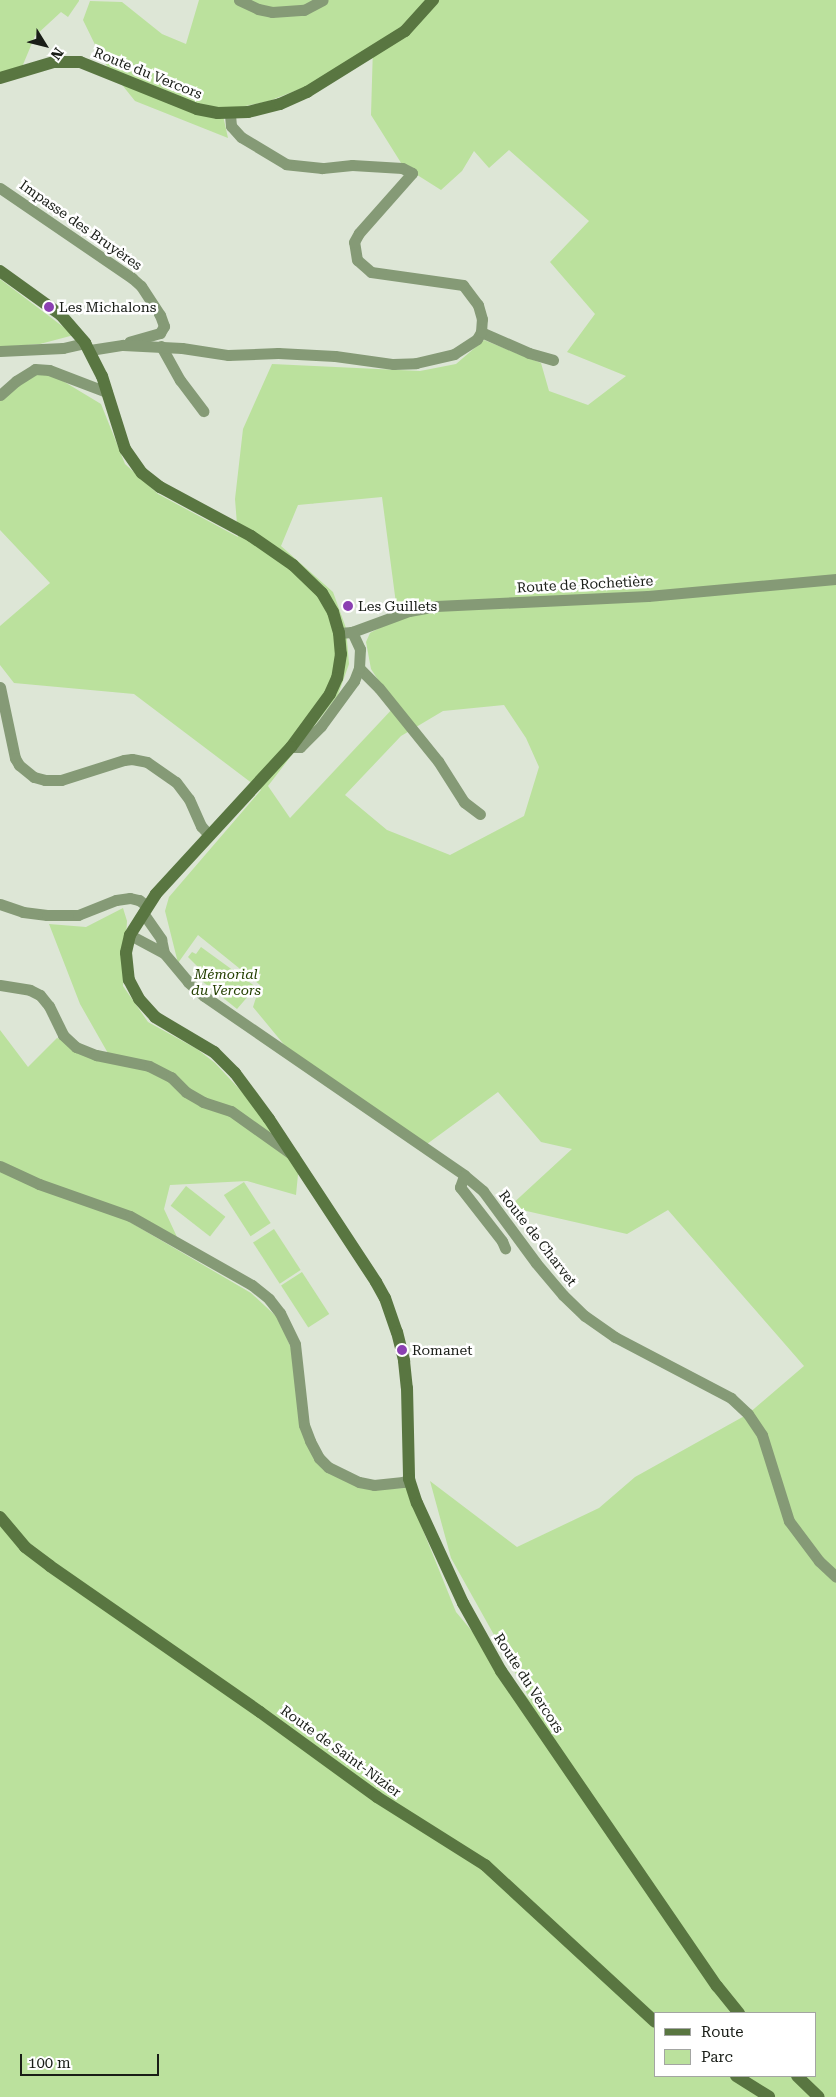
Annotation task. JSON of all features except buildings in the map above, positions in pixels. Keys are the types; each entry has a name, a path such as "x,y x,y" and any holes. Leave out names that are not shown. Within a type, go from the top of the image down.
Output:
{"main road":[{"name":"Route du Vercors","path":"0,78 54,62 80,62 197,109 230,114 265,109 307,92 405,31 433,0"},
{"path":"0,271 61,315 87,346 106,392 125,449 142,473 160,487 251,536 293,565 315,584 326,598 345,633 334,686 291,747 180,866 145,910 130,935"},
{"name":"Route du Vercors","path":"130,935 126,953 127,971 132,987 139,999 155,1017 214,1052 228,1065 249,1091 385,1298 397,1332 404,1361 407,1388 409,1479 417,1503 463,1603 496,1663 717,1986 738,2012"},
{"name":"Route de Saint-Nizier","path":"0,1517 25,1547 50,1566 260,1712 377,1797 485,1865 654,2021"},
{"path":"738,2077 769,2097"},
{"path":"798,2077 819,2097"}],"street":[{"path":"240,0 258,9 272,12 304,10 323,0"},
{"path":"0,351 87,346 161,346 205,350 228,355 278,353 335,356 394,364 416,363 454,354 477,339 481,332 482,319 478,305 463,285 371,272 358,260 354,242 359,233 412,173 402,168 352,165 322,168 286,164 241,137 231,126 230,114"},
{"name":"Impasse des Bruyères","path":"0,188 125,273 141,286 160,315 164,326 160,333 123,345"},
{"path":"481,332 522,350 553,360"},
{"path":"161,346 180,380 203,411"},
{"path":"0,395 16,381 35,369 49,370 106,392"},
{"name":"Route de Rochetière","path":"345,633 408,612 436,606 648,596 836,579"},
{"path":"291,747 300,747 321,726 347,693 359,668 360,649 345,633"},
{"path":"359,668 379,688 438,761 464,802 480,814"},
{"path":"0,687 16,758 19,765 34,777 45,780 61,780 124,760 147,762 176,782 190,799 201,826 209,835"},
{"path":"0,904 23,912 47,915 78,914 116,900 130,898 139,900 145,910"},
{"name":"Route de Charvet","path":"145,910 161,939 164,953"},
{"name":"Route de Charvet","path":"130,935 164,953 188,982 204,996 483,1191 536,1263 563,1295 585,1316 615,1337 730,1398 748,1414 762,1434 789,1521 819,1561 836,1577"},
{"path":"0,985 30,990 40,995 49,1006 63,1035 76,1047 96,1056 149,1066 171,1077 194,1097 231,1110 291,1154"},
{"path":"0,1166 39,1184 130,1216 252,1285 269,1299 280,1313 296,1344 304,1425 319,1458 328,1467 359,1482 374,1485 403,1482 409,1479"},
{"path":"464,1176 460,1187 502,1241 505,1248"}],"green space":[{"path":"0,0 79,1 68,17 61,12 35,36 22,67 0,74"},
{"path":"199,0 836,0 836,2097 0,2097 0,1030 28,1067 57,1038 109,1055 80,1004 49,924 86,927 123,908 127,921 123,986 148,1022 197,1049 215,1063 300,1154 296,1195 247,1181 170,1185 164,1209 177,1237 111,1211 251,1293 278,1318 291,1348 298,1409 329,1472 364,1489 406,1488 456,1612 532,1703 451,1558 430,1481 517,1547 599,1508 635,1477 748,1414 804,1366 668,1210 627,1234 509,1207 572,1149 541,1142 498,1092 427,1144 286,1047 253,1007 260,985 198,935 178,963 165,911 169,897 261,790 134,694 14,683 0,665 0,626 50,583 0,530 0,399 33,375 53,375 101,404 125,464 158,494 238,537 235,499 243,429 272,364 420,371 456,364 484,340 541,363 549,391 588,405 626,376 567,352 595,314 550,262 589,221 509,150 489,168 474,151 462,171 441,190 403,166 371,115 373,46 305,87 269,101 222,111 228,138 135,101 103,61 83,20 90,1 122,2 162,34 186,44","holes":["382,497 397,611 394,620 370,633 366,642 371,669 395,706 290,818 268,786 338,695 349,664 346,628 333,592 281,546 298,505","504,705 526,738 539,767 524,816 450,855 387,830 345,795 401,736 443,711"]},
{"path":"0,279 74,335 40,344 0,347"},
{"name":"Mémorial du Vercors","path":"201,947 256,987 237,1009 202,981 206,975 188,957 192,952 196,954"},
{"path":"244,1182 271,1223 251,1236 224,1195"},
{"path":"186,1186 225,1217 210,1236 171,1206"},
{"path":"274,1229 301,1270 280,1284 253,1243"},
{"path":"302,1272 329,1314 308,1328 281,1286"}],"place":[{"name":"Les Michalons","path":"49,307"},
{"name":"Les Guillets","path":"348,606"},
{"name":"Romanet","path":"402,1350"}]}
